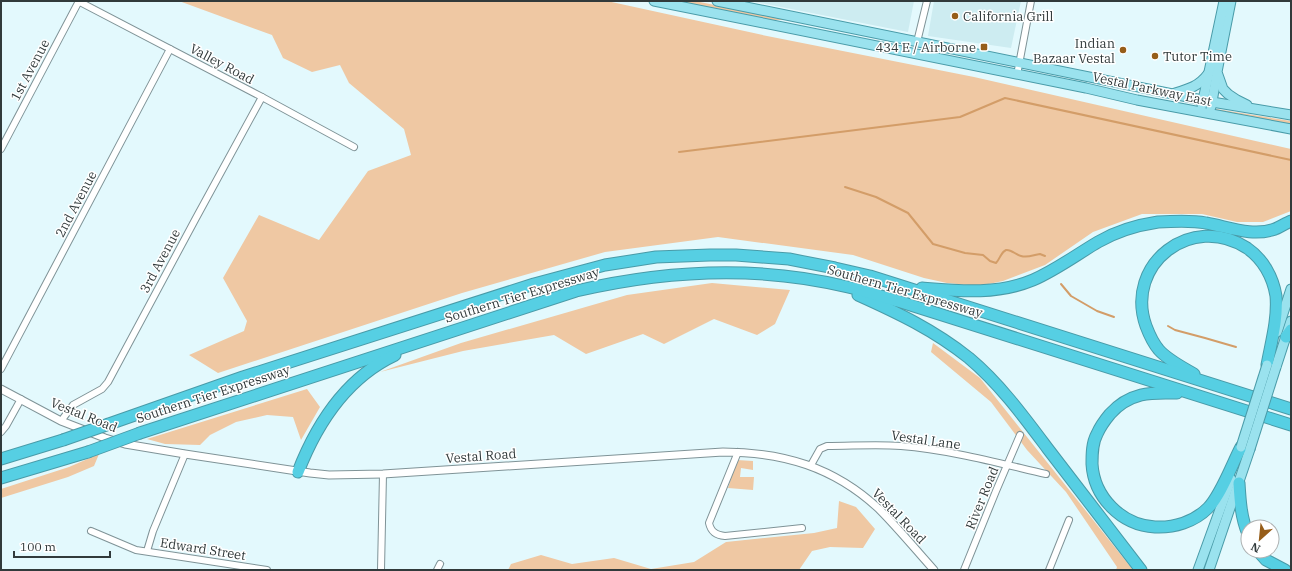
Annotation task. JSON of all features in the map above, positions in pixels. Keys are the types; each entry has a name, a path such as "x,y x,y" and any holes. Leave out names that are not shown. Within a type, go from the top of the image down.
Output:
{"highway":[{"path":"902,286 971,291 1008,287 1031,281 1053,270 1099,241 1121,232 1158,222 1185,221 1206,223 1249,232 1263,232 1276,229 1291,221"},
{"path":"1206,382 1159,350 1149,336 1142,312 1142,294 1145,281 1154,264 1165,252 1177,244 1190,239 1204,236 1223,237 1237,242 1253,253 1264,265 1270,275 1276,294 1276,318 1271,366"},
{"name":"Southern Tier Expressway","path":"1,459 63,440 243,377 513,290 605,265 656,258 710,254 743,255 804,262 870,276 1291,409"},
{"name":"Southern Tier Expressway","path":"1,478 88,452 140,433 576,291 628,280 662,275 720,272 777,275 848,287 901,302 1291,425"},
{"path":"812,280 858,295 897,312 929,329 969,358 1002,389 1141,570"},
{"path":"298,472 308,447 320,426 332,407 346,390 360,377 378,364 428,339"},
{"path":"1202,397 1176,393 1154,392 1139,395 1125,401 1114,409 1096,434 1092,456 1093,475 1104,499 1114,510 1132,522 1148,526 1164,528 1192,520 1208,508 1245,448"},
{"path":"1239,482 1243,519"},
{"path":"1265,559 1285,570"}],"main road":[{"name":"Vestal Parkway East","path":"654,1 1291,130"},
{"name":"Vestal Parkway East","path":"717,1 1208,101 1291,115"},
{"path":"1210,114 1208,101 1224,1"},
{"path":"1173,93 1195,87 1213,72 1231,1"},
{"path":"1213,72 1223,89 1228,94 1237,100 1262,110"},
{"path":"1200,112 1208,101"},
{"path":"1198,570 1245,448 1271,366 1291,289"},
{"path":"1271,366 1288,334 1291,321"},
{"path":"1208,570 1239,482 1245,448"}],"street":[{"name":"Valley Road","path":"79,1 354,147"},
{"name":"1st Avenue","path":"1,149 79,1"},
{"path":"917,42 927,1"},
{"path":"1017,74 1031,1"},
{"name":"2nd Avenue","path":"1,369 170,49"},
{"name":"3rd Avenue","path":"61,421 73,405 102,388 108,382 262,97"},
{"name":"Vestal Road","path":"1,389 61,421 104,438 125,444 298,472 329,475 383,474 738,452 769,455 811,466 844,483 869,501 891,522 934,570"},
{"path":"1,432 21,399"},
{"name":"River Road","path":"964,570 1020,435"},
{"name":"Vestal Lane","path":"811,466 816,454 820,449 827,446 886,445 927,449 1046,474"},
{"path":"738,452 709,523 710,529 713,532 725,536 802,528"},
{"path":"147,551 153,530 185,454"},
{"path":"381,570 383,474"},
{"path":"1049,570 1069,520"},
{"name":"Edward Street","path":"91,531 136,550 267,570"}],"shaded area":[{"path":"179,1 607,1 767,36 974,77 1291,149 1291,211 1263,222 1237,222 1202,214 1142,214 1093,232 1045,265 1003,281 979,286 947,283 924,278 853,255 718,237 605,252 462,293 218,373 189,355 244,331 247,321 223,278 259,215 319,240 368,171 411,155 404,129 349,83 340,65 312,72 283,58 272,35"},
{"path":"672,1 695,1 789,20 766,20"},
{"path":"750,1 914,1 908,32"},
{"path":"934,1 1021,1 1011,48 928,36"},
{"path":"1215,110 1291,121 1291,126 1222,112"},
{"path":"712,283 790,290 775,324 757,335 714,319 664,344 643,334 586,354 554,335 463,351 380,372 461,343 627,295"},
{"path":"933,343 980,378 1133,570 1116,570 1117,567 1066,492 1027,450 991,402 931,352"},
{"path":"307,389 320,407 301,440 293,417 267,415 236,422 210,435 200,445 165,444 147,439"},
{"path":"99,454 94,466 68,477 1,498 1,489 69,467"},
{"path":"737,460 753,461 753,470 741,468 740,477 754,477 753,490 728,488"},
{"path":"839,501 856,507 875,529 863,548 830,547 812,551 799,570 508,570 511,564 541,555 572,564 614,558 651,569 694,562 726,542 814,533 837,528"}],"waterway":[{"path":"679,152 960,117 1005,98 1291,160"},
{"path":"845,187 876,197 908,213 933,244 965,253 983,255 990,261 996,263 1006,250 1010,250 1024,257 1040,254 1045,256"},
{"path":"1061,284 1071,296 1097,311 1114,317"},
{"path":"1168,326 1175,330 1236,347"}],"place":[{"name":"California Grill","path":"955,16"},
{"name":"434 E / Airborne","path":"984,47"},
{"name":"Indian Bazaar Vestal","path":"1123,50"},
{"name":"Tutor Time","path":"1155,56"}]}
